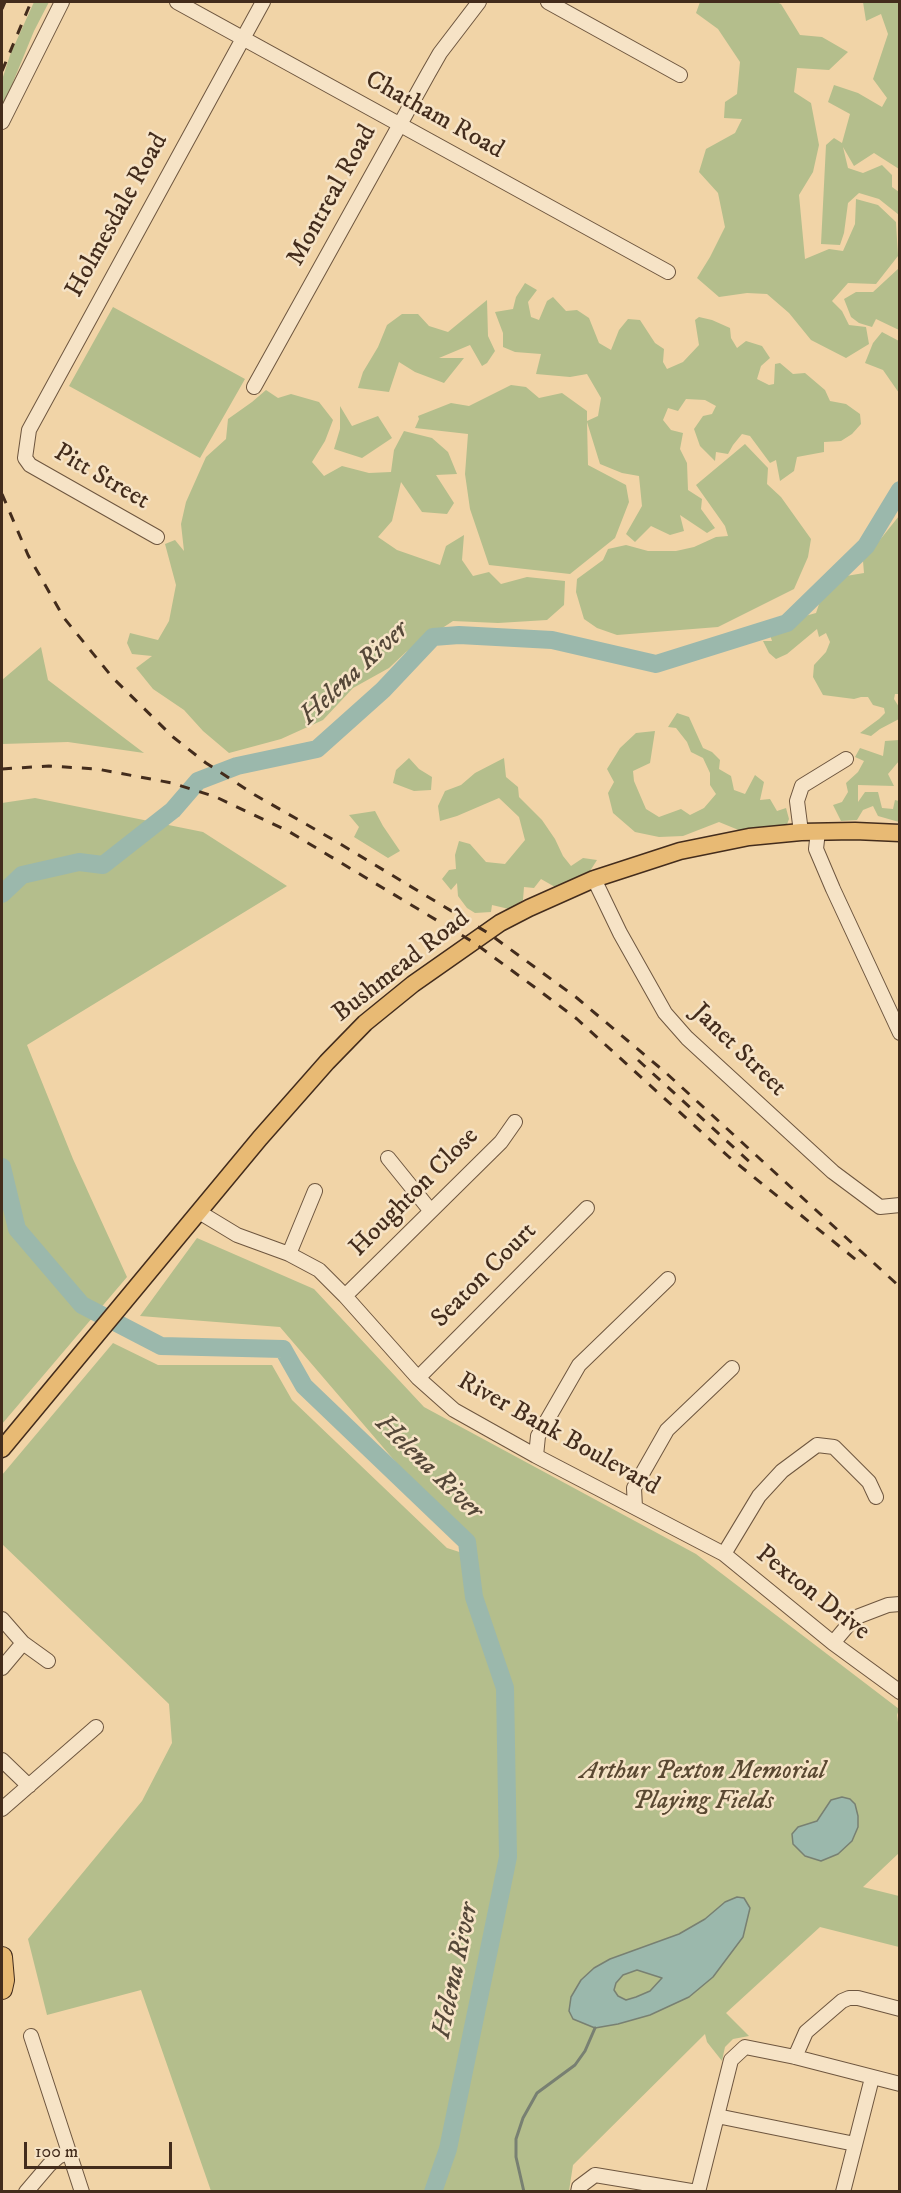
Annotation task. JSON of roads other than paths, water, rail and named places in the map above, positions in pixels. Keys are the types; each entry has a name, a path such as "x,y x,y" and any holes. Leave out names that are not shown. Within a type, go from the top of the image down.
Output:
{"highway":[{"path":"2,1957 4,1980 2,1989"}],"main road":[{"name":"Bushmead Road","path":"2,1449 293,1099 365,1023 413,984 500,923 594,879 680,851 749,837 809,831 900,833"}],"street":[{"path":"2,122 62,2"},
{"name":"Chatham Road","path":"177,2 668,272"},
{"name":"Holmesdale Road","path":"26,458 28,430 263,2"},
{"name":"Montreal Road","path":"254,387 440,52 479,2"},
{"path":"548,2 680,75"},
{"name":"Pitt Street","path":"26,458 30,465 157,537"},
{"path":"846,759 802,786 797,801 832,889 900,1033"},
{"name":"Janet Street","path":"594,879 620,933 646,975 665,1013 687,1038 833,1172 880,1207 900,1204"},
{"name":"Houghton Close","path":"345,1296 501,1142 515,1122"},
{"path":"388,1158 430,1210"},
{"path":"289,1254 315,1191"},
{"name":"Seaton Court","path":"418,1378 587,1208"},
{"name":"River Bank Boulevard","path":"199,1212 237,1235 289,1254 319,1270 418,1378 454,1410 536,1456 724,1554"},
{"path":"536,1456 538,1436 579,1365 668,1279"},
{"path":"635,1507 634,1488 667,1430 732,1368"},
{"path":"724,1554 759,1496 782,1471 817,1445 834,1447 869,1482 876,1497"},
{"name":"Pexton Drive","path":"724,1554 833,1643 900,1692"},
{"path":"833,1643 854,1618 888,1605 900,1604"},
{"path":"2,1619 23,1643 48,1661"},
{"path":"2,1668 23,1643"},
{"path":"2,1809 96,1727"},
{"path":"2,1760 29,1786"},
{"path":"795,2057 806,2032 842,2001 858,1998 900,2008"},
{"path":"31,2036 82,2192"},
{"path":"578,2192 579,2187 595,2175 639,2187 697,2192 731,2060 745,2047 795,2057 900,2084"},
{"path":"843,2192 872,2078"},
{"path":"717,2116 855,2144"},
{"path":"26,2192 49,2164 69,2152"}],"waterway":[{"name":"Helena River","path":"2,894 22,875 79,862 103,865 173,810 198,781 237,766 317,749 383,690 433,637 459,635 552,640 656,664 787,623 866,546 900,490"},
{"name":"Helena River","path":"2,1167 17,1229 82,1305 161,1346 283,1349 304,1386 467,1542 474,1597 505,1688 508,1857 448,2149 433,2192"},
{"path":"524,2192 516,2157 516,2139 523,2118 537,2093 575,2065 585,2051 595,2028"}],"railway":[{"path":"2,9 5,2"},
{"path":"2,71 31,2"},
{"path":"2,494 28,555 64,618 113,678 173,737 206,763 255,795 488,933 577,998 665,1072 900,1287"},
{"path":"2,769 49,766 97,769 172,783 216,797 288,831 473,942 577,1019 729,1157 860,1263"},
{"path":"638,1060 753,1165"}],"park label":[{"name":"Arthur Pexton Memorial Playing Fields","path":"703,1788"}]}
